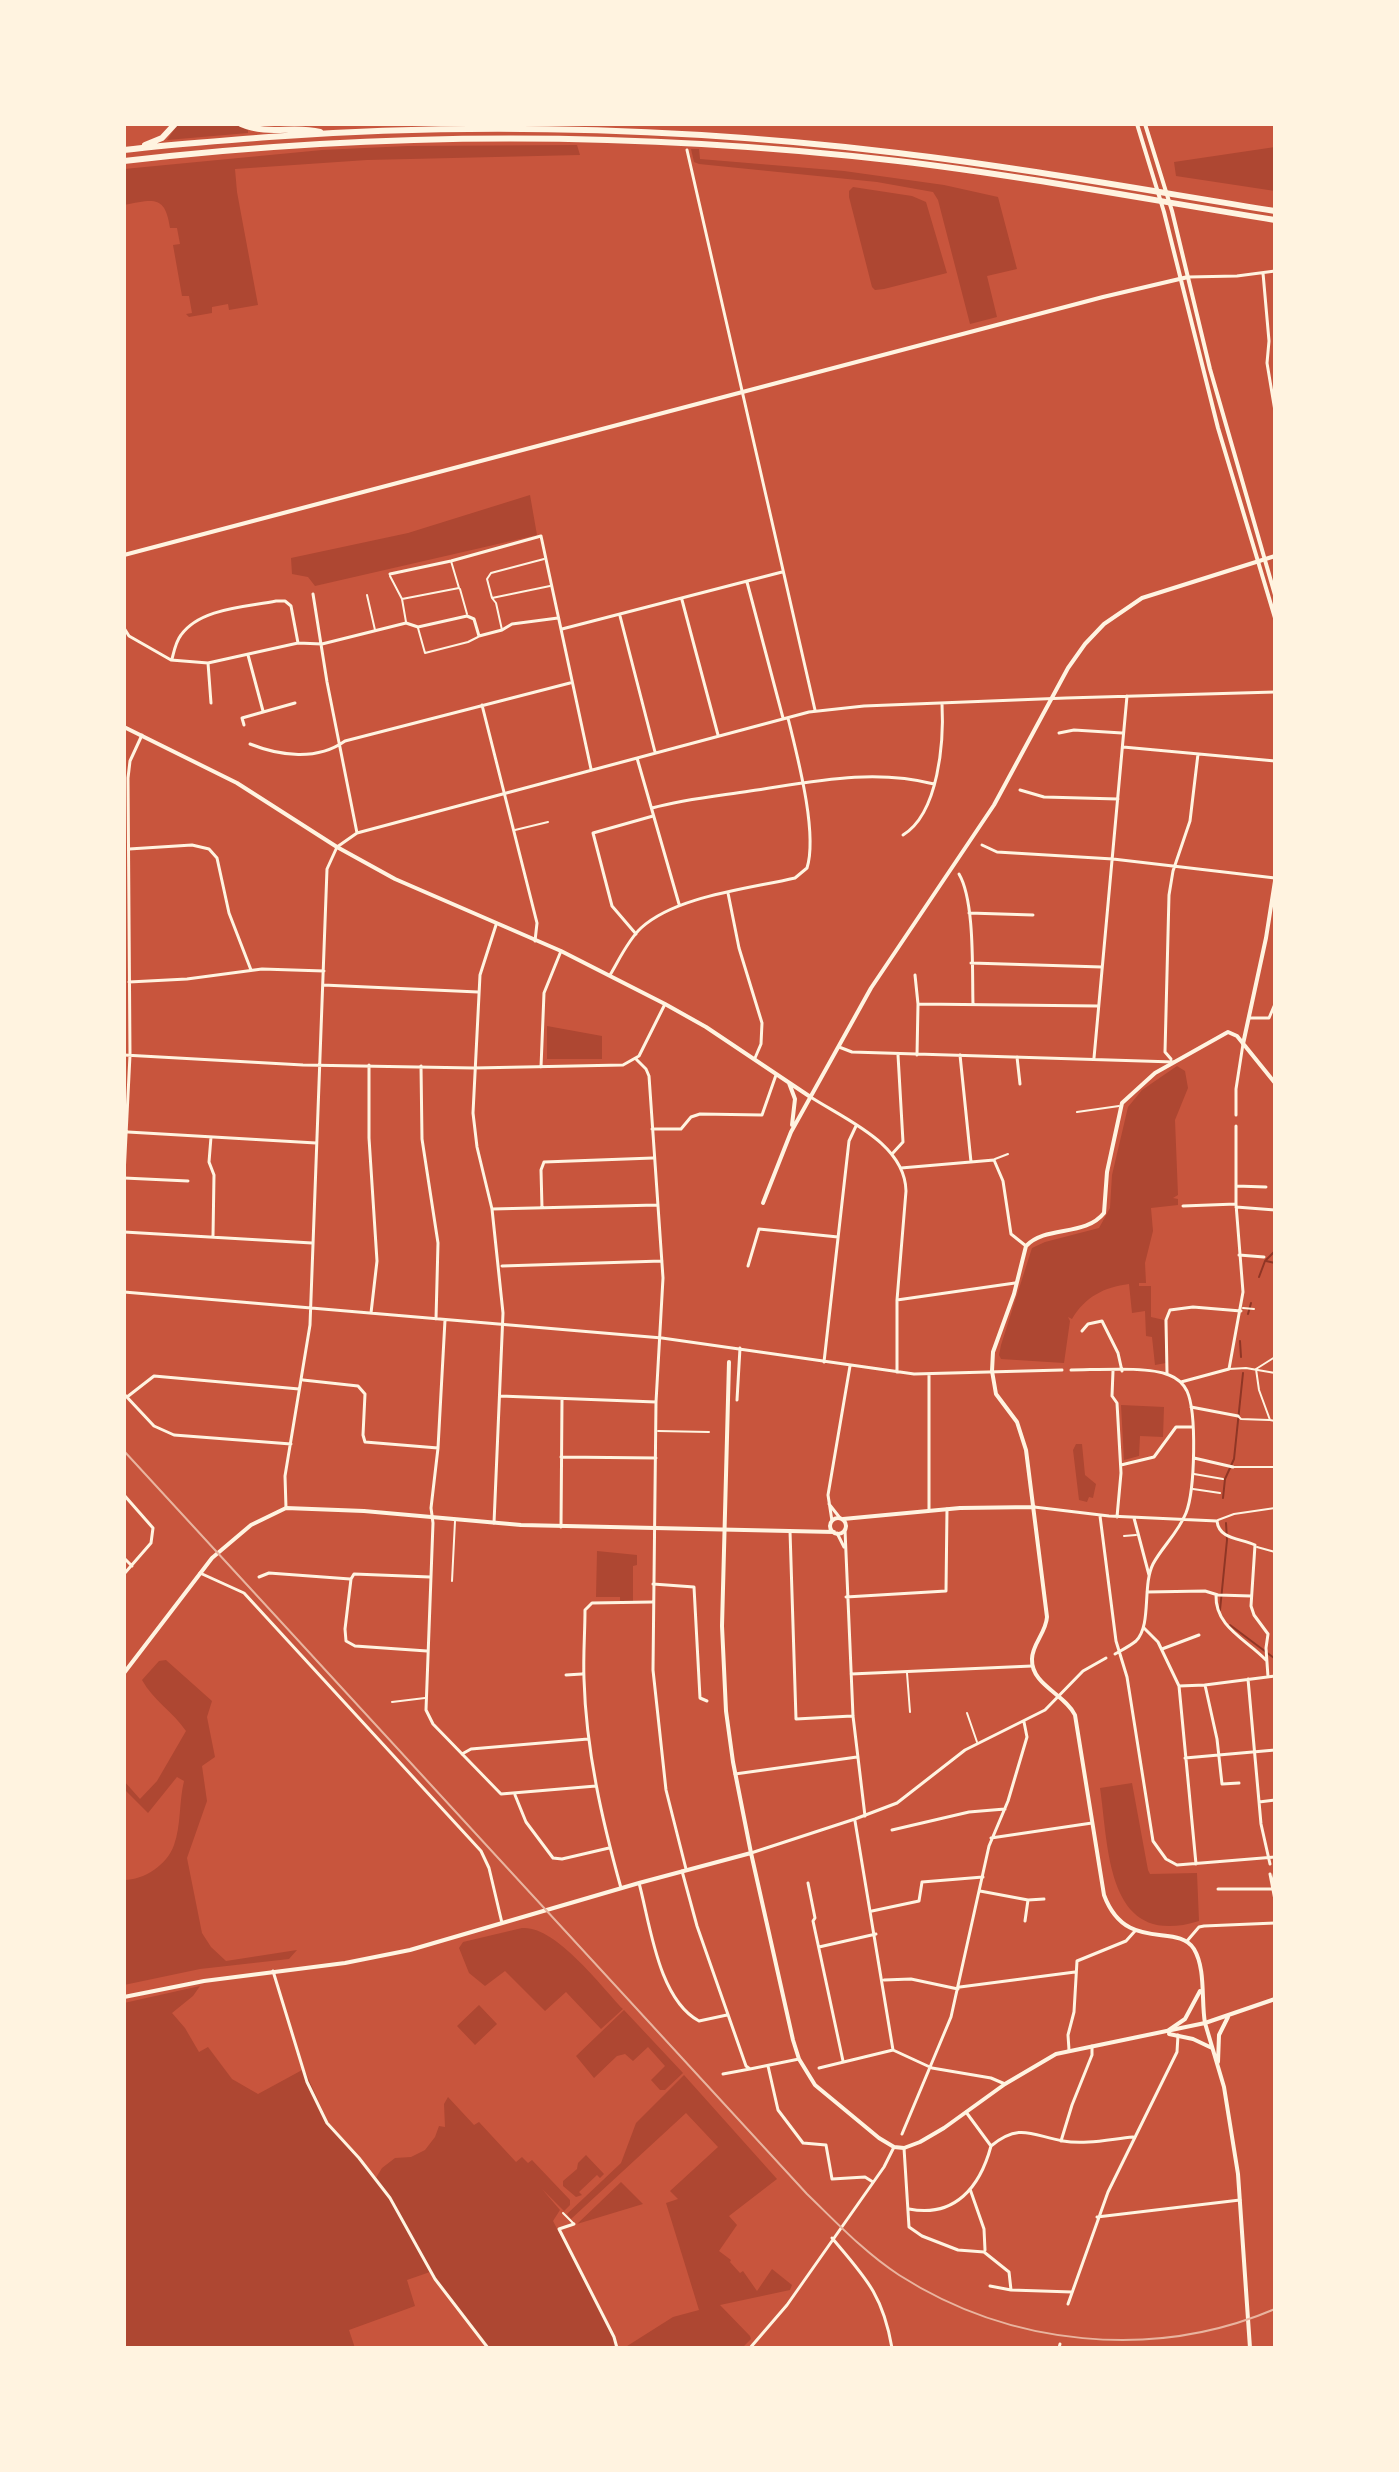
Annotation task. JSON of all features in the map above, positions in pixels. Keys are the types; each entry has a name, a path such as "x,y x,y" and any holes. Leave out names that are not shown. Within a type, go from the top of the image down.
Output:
{"highway":[{"path":"134,149 162,138 175,124"},
{"path":"241,124 257,130 311,130 324,133"},
{"path":"124,150 324,133 512,128 741,138 900,153 1275,211"},
{"path":"124,161 357,141 535,138 663,142 900,161 1275,220"}],"street":[{"path":"1137,124 1164,212 1218,428 1275,618"},
{"path":"1145,124 1164,179 1236,465 1275,595"},
{"path":"1214,124 1234,124"},
{"path":"687,150 815,710"},
{"path":"124,555 1103,297 1188,277 1275,271"},
{"path":"1263,273 1269,382 1275,411"},
{"path":"1267,326 1275,325"},
{"path":"1269,382 1275,381"},
{"path":"406,623 402,599 390,574 541,536 591,769"},
{"path":"763,1203 809,1096 871,988 994,805 1076,656 1093,634 1129,605 1159,590 1275,556"},
{"path":"502,630 487,579 491,573 545,559"},
{"path":"451,561 467,616"},
{"path":"562,629 782,572"},
{"path":"610,975 636,934 658,915 679,904 795,878 807,868 809,854 804,782 747,582"},
{"path":"492,598 551,586"},
{"path":"402,599 459,588"},
{"path":"313,594 357,833"},
{"path":"367,595 375,631"},
{"path":"682,598 718,735"},
{"path":"171,660 179,637 192,623 211,614 276,601 285,601 291,606 298,643"},
{"path":"620,615 655,752"},
{"path":"124,628 129,636 171,660 208,663 298,643 322,644 406,623 418,627 467,616 474,619 479,636"},
{"path":"418,627 425,653 468,642 512,624 558,618"},
{"path":"248,655 263,711"},
{"path":"208,663 211,703"},
{"path":"250,744 274,753 297,755 326,750 345,741 572,683"},
{"path":"286,1508 284,1486 311,1308 327,869 337,847 357,833 815,710 1275,692"},
{"path":"1094,1058 1127,696"},
{"path":"244,725 242,718 295,703"},
{"path":"903,835 917,822 934,784 942,744 942,703"},
{"path":"482,705 537,923 535,941"},
{"path":"124,727 237,783 337,847 405,885 561,951 665,1004 755,1058 892,1154 901,1168 906,1191 897,1300 897,1372"},
{"path":"1059,733 1074,730 1124,733"},
{"path":"142,735 129,767 126,825 129,849 130,1055 124,1177 188,1181"},
{"path":"1123,747 1275,761"},
{"path":"1174,1062 1165,1052 1169,895 1174,867 1190,821 1198,754"},
{"path":"637,757 679,904"},
{"path":"652,808 804,782 875,776 934,784"},
{"path":"1020,790 1044,797 1118,799"},
{"path":"636,934 612,906 593,833 653,816"},
{"path":"514,830 548,822"},
{"path":"129,849 192,845 203,846 214,853 221,868 229,913 251,970"},
{"path":"982,845 997,852 1113,859 1275,880 1243,1044 1236,1089 1236,1115"},
{"path":"959,874 964,882 969,913 973,1004"},
{"path":"728,893 739,948 762,1023 761,1047 755,1058"},
{"path":"969,913 1033,915"},
{"path":"494,1523 504,1324 492,1209 474,1132 474,1068 482,962 496,925"},
{"path":"541,1067 544,993 561,951"},
{"path":"971,963 1102,967"},
{"path":"129,982 187,979 251,970 324,971"},
{"path":"915,975 917,1055"},
{"path":"323,985 478,992"},
{"path":"124,1055 320,1065 474,1068 623,1065 636,1059 665,1004"},
{"path":"918,1004 1098,1006"},
{"path":"1250,1018 1269,1018 1275,1004"},
{"path":"1250,2348 1240,2200 1229,2112 1205,2023 1197,1956 1187,1941 1135,1931 1118,1918 1105,1900 1075,1715 1069,1705 1039,1679 1032,1666 1034,1650 1045,1630 1047,1617 1034,1507 1022,1434 1014,1417 996,1394 992,1371 993,1352 1026,1246 1037,1238 1090,1225 1102,1216 1106,1208 1107,1172 1116,1140 1120,1107 1143,1081 1224,1033 1233,1033 1275,1083"},
{"path":"838,1046 852,1052 1174,1062"},
{"path":"892,1154 903,1142 898,1053"},
{"path":"960,1055 971,1162"},
{"path":"1017,1057 1020,1084"},
{"path":"636,1059 649,1076 662,1261 652,1602 653,1670 662,1763 684,1870 727,2015 743,2060 750,2069"},
{"path":"369,1065 369,1138 377,1261 371,1314"},
{"path":"421,1066 422,1139 438,1243 436,1319"},
{"path":"652,1129 681,1129 691,1117 700,1114 762,1115 777,1074"},
{"path":"789,1082 795,1099 791,1132"},
{"path":"1077,1112 1120,1107"},
{"path":"824,1362 849,1141 856,1126"},
{"path":"1229,1369 1243,1309 1236,1206 1236,1126"},
{"path":"126,1132 316,1143"},
{"path":"211,1137 209,1162 214,1175 213,1236"},
{"path":"901,1168 994,1160 1008,1154"},
{"path":"542,1208 541,1170 547,1161 654,1158"},
{"path":"994,1160 1003,1181 1011,1234 1026,1246"},
{"path":"1236,1186 1266,1187"},
{"path":"492,1209 658,1205"},
{"path":"1183,1206 1275,1210"},
{"path":"748,1266 759,1229 838,1237"},
{"path":"124,1232 313,1243"},
{"path":"1239,1255 1264,1257"},
{"path":"500,1266 662,1261"},
{"path":"897,1300 1016,1283"},
{"path":"124,1292 662,1338 897,1372 1062,1370"},
{"path":"1167,1374 1166,1320 1169,1312 1178,1307 1254,1309"},
{"path":"445,1320 432,1517 425,1698 429,1719 494,1789 504,1795 596,1786"},
{"path":"1082,1331 1088,1324 1102,1321 1118,1351 1122,1371"},
{"path":"737,1400 740,1348"},
{"path":"1256,1369 1275,1357"},
{"path":"729,1362 723,1667 728,1732 751,1853 799,2059 815,2085 879,2138 894,2147 904,2148 920,2142 1044,2060 1069,2050 1205,2023 1275,1999"},
{"path":"844,1547 831,1523 828,1495 850,1366"},
{"path":"1181,1382 1229,1369 1275,1373"},
{"path":"1256,1369 1259,1390 1270,1420"},
{"path":"1071,1370 1167,1374 1181,1382 1188,1393 1194,1458 1183,1521 1149,1575 1143,1628 1137,1640 1117,1653"},
{"path":"1113,1371 1112,1396 1117,1403 1121,1465 1117,1517"},
{"path":"929,1374 929,1511"},
{"path":"291,1444 174,1435 154,1426 126,1396 154,1376 300,1389"},
{"path":"302,1380 363,1388 365,1442 438,1448"},
{"path":"500,1396 656,1402"},
{"path":"561,1527 562,1400"},
{"path":"1190,1407 1275,1421"},
{"path":"1121,1465 1154,1457 1176,1427 1192,1427"},
{"path":"657,1431 709,1432"},
{"path":"561,1457 656,1458"},
{"path":"1194,1458 1231,1466 1275,1467"},
{"path":"1193,1474 1223,1479"},
{"path":"1191,1489 1220,1493"},
{"path":"124,1495 153,1528 151,1543 124,1574"},
{"path":"829,1504 845,1528 853,1716 865,1816"},
{"path":"816,1531 841,1519 947,1509 1034,1507 1100,1516 1217,1521 1234,1514 1275,1508"},
{"path":"124,1673 200,1573 240,1533 269,1514 286,1508 325,1508 561,1527 725,1531 835,1532 861,1518"},
{"path":"846,1597 946,1591 947,1509"},
{"path":"1100,1516 1117,1653 1127,1677 1153,1841 1169,1862 1177,1865 1275,1857"},
{"path":"1134,1518 1149,1575"},
{"path":"452,1581 456,1520"},
{"path":"1217,1521 1218,1528 1227,1536 1275,1552"},
{"path":"790,1531 796,1719 853,1716"},
{"path":"1124,1536 1136,1535"},
{"path":"1257,1547 1251,1596 1254,1615 1268,1634 1268,1677"},
{"path":"124,1558 132,1566"},
{"path":"200,1573 244,1593 481,1851 489,1868 502,1923"},
{"path":"259,1577 271,1573 351,1579"},
{"path":"427,1651 349,1644 345,1629 351,1579 357,1573 430,1577"},
{"path":"653,1584 694,1587 700,1698 707,1701"},
{"path":"1146,1592 1205,1591 1219,1595 1251,1596"},
{"path":"1219,1595 1217,1609 1221,1620 1266,1655"},
{"path":"621,1888 596,1786 583,1674 585,1610 592,1603 652,1602"},
{"path":"1143,1628 1150,1632 1162,1649 1179,1686 1196,1864"},
{"path":"1162,1649 1199,1635"},
{"path":"124,1997 204,1981 383,1956 751,1853 865,1816 907,1798 977,1743 1045,1710 1083,1671 1106,1658"},
{"path":"124,1663 129,1668"},
{"path":"851,1674 1032,1666"},
{"path":"907,1672 910,1712"},
{"path":"566,1675 583,1674"},
{"path":"1179,1686 1275,1676"},
{"path":"1248,1679 1259,1802 1268,1858 1273,1867 1272,1888"},
{"path":"1205,1685 1222,1784 1239,1783"},
{"path":"392,1702 425,1698"},
{"path":"967,1713 977,1743"},
{"path":"902,2134 932,2068 959,1988 991,1838 1005,1809 1027,1737 1024,1722"},
{"path":"462,1754 471,1749 590,1739"},
{"path":"1185,1758 1275,1750"},
{"path":"735,1774 857,1757"},
{"path":"515,1795 526,1822 553,1858 562,1859 609,1848"},
{"path":"1259,1802 1275,1800"},
{"path":"892,1830 969,1812 1005,1809"},
{"path":"855,1819 884,1980 893,2050"},
{"path":"991,1838 1092,1823"},
{"path":"1270,1874 1275,1900"},
{"path":"872,1911 916,1903 922,1882 983,1877"},
{"path":"639,1883 658,1962 678,2000 699,2021 727,2015"},
{"path":"808,1883 843,2061"},
{"path":"1218,1889 1272,1888"},
{"path":"980,1891 1028,1900 1044,1899"},
{"path":"1025,1921 1028,1900"},
{"path":"1187,1941 1199,1927 1275,1923"},
{"path":"1069,2050 1068,2035 1079,1959 1126,1941 1135,1931"},
{"path":"819,1947 876,1934"},
{"path":"273,1971 307,2082 327,2123 390,2198 435,2279 488,2348"},
{"path":"884,1980 911,1979 959,1988 1075,1972"},
{"path":"1165,2033 1185,2019 1201,1989"},
{"path":"1217,2064 1220,2029 1230,2015"},
{"path":"1165,2033 1212,2048"},
{"path":"1068,2304 1097,2217 1133,2137 1177,2052 1178,2035"},
{"path":"1061,2141 1092,2055 1092,2046"},
{"path":"819,2068 893,2050 932,2068 991,2078 1005,2084"},
{"path":"723,2074 799,2059"},
{"path":"767,2065 778,2110 803,2143 826,2145 832,2179 865,2177 873,2182"},
{"path":"966,2112 991,2146"},
{"path":"908,2208 938,2209 959,2200 984,2170 991,2146 1014,2134 1025,2132 1061,2141 1133,2137"},
{"path":"750,2348 787,2305 894,2147"},
{"path":"904,2148 909,2227 922,2236 958,2250 984,2252 1009,2272 1011,2290"},
{"path":"970,2189 984,2229 984,2252"},
{"path":"1097,2217 1240,2200"},
{"path":"563,2213 574,2224 559,2229 617,2348"},
{"path":"832,2238 878,2297 892,2348"},
{"path":"990,2286 1011,2290 1072,2292"}],"shaded area":[{"path":"178,124 233,124 248,130 248,133 167,140"},
{"path":"577,145 580,155 367,160 235,169 258,305 229,310 228,304 212,307 212,313 189,317 186,314 192,313 189,296 182,296 173,245 180,244 177,228 170,228 161,204 150,201 124,205 124,169 322,150"},
{"path":"1275,147 1275,191 1176,176 1174,162"},
{"path":"691,149 699,149 700,159 844,171 944,185 998,197 1017,269 987,276 997,317 970,324 938,200 933,192 877,182 699,164 694,162"},
{"path":"853,187 912,196 926,202 947,273 875,290 849,197"},
{"path":"530,495 537,535 315,586 308,577 292,574 291,558 408,533"},
{"path":"547,1026 602,1036 602,1059 547,1059"},
{"path":"1177,1066 1185,1071 1188,1088 1175,1120 1178,1195 1173,1198 1178,1199 1178,1205 1151,1208 1153,1231 1145,1263 1146,1283 1139,1283 1139,1286 1151,1286 1151,1317 1164,1320 1166,1363 1155,1365 1152,1337 1146,1336 1145,1311 1132,1313 1129,1284 1096,1294 1072,1319 1068,1317 1064,1363 1001,1359 1001,1345 1032,1248 1099,1228 1110,1208 1112,1175 1128,1107 1142,1090"},
{"path":"1121,1405 1164,1407 1163,1437 1140,1436 1139,1456 1124,1460"},
{"path":"1076,1444 1082,1444 1085,1475 1096,1484 1093,1498 1089,1497 1087,1502 1079,1500 1073,1450"},
{"path":"597,1551 637,1555 637,1565 633,1566 633,1602 620,1602 620,1597 596,1597"},
{"path":"166,1660 212,1701 207,1717 215,1757 202,1766 207,1801 187,1858 202,1933 226,1961 297,1950 289,1959 200,1969 124,1985 124,1880 147,1874 166,1859 174,1845 179,1822 184,1781 177,1777 148,1813 124,1789 124,1781 140,1799 157,1781 186,1731 142,1680 159,1661"},
{"path":"1132,1783 1148,1870 1150,1874 1197,1873 1199,1921 1168,1926 1146,1921 1129,1908 1118,1888 1106,1839 1100,1788"},
{"path":"522,1928 549,1936 563,1946 623,2009 601,2029 566,1992 545,2011 505,1971 485,1986 469,1973 459,1948 463,1942"},
{"path":"200,1986 172,2013 199,2052 208,2047 232,2079 258,2094 304,2069 328,2122 376,2178 382,2168 395,2158 411,2157 425,2150 439,2126 445,2127 444,2104 448,2097 474,2125 479,2122 516,2162 522,2157 528,2163 532,2160 570,2200 564,2211 542,2189 560,2210 553,2221 617,2348 488,2348 430,2272 407,2280 415,2306 349,2330 355,2348 124,2348 124,2003"},
{"path":"479,2005 497,2024 475,2045 457,2026"},
{"path":"624,2010 683,2073 665,2090 660,2090 651,2080 665,2066 648,2047 633,2061 625,2054 617,2056 594,2078 576,2056"},
{"path":"684,2075 777,2179 729,2216 737,2225 719,2251 731,2260 740,2273 743,2271 757,2291 772,2269 792,2285 790,2290 720,2305 750,2336 751,2339 742,2348 624,2348 673,2317 699,2310 666,2203 678,2199 670,2191 718,2147 686,2113 571,2219 567,2214 621,2163 636,2123"},
{"path":"586,2155 604,2174 600,2178 597,2175 579,2192 582,2195 576,2197 563,2186 563,2181 577,2169 578,2163"},
{"path":"621,2182 643,2204 577,2224"}],"waterway":[{"path":"1259,1277 1265,1261 1275,1251"},
{"path":"1266,1261 1275,1263"},
{"path":"1248,1314 1251,1303"},
{"path":"1240,1341 1241,1357"},
{"path":"1223,1498 1225,1479 1234,1459 1243,1373"},
{"path":"1220,1610 1226,1523"},
{"path":"1230,1625 1274,1658"}],"railway":[{"path":"124,1451 807,2194 886,2266 942,2299 987,2318 1035,2331 1083,2338 1132,2340 1180,2336 1228,2325 1275,2309"}]}
